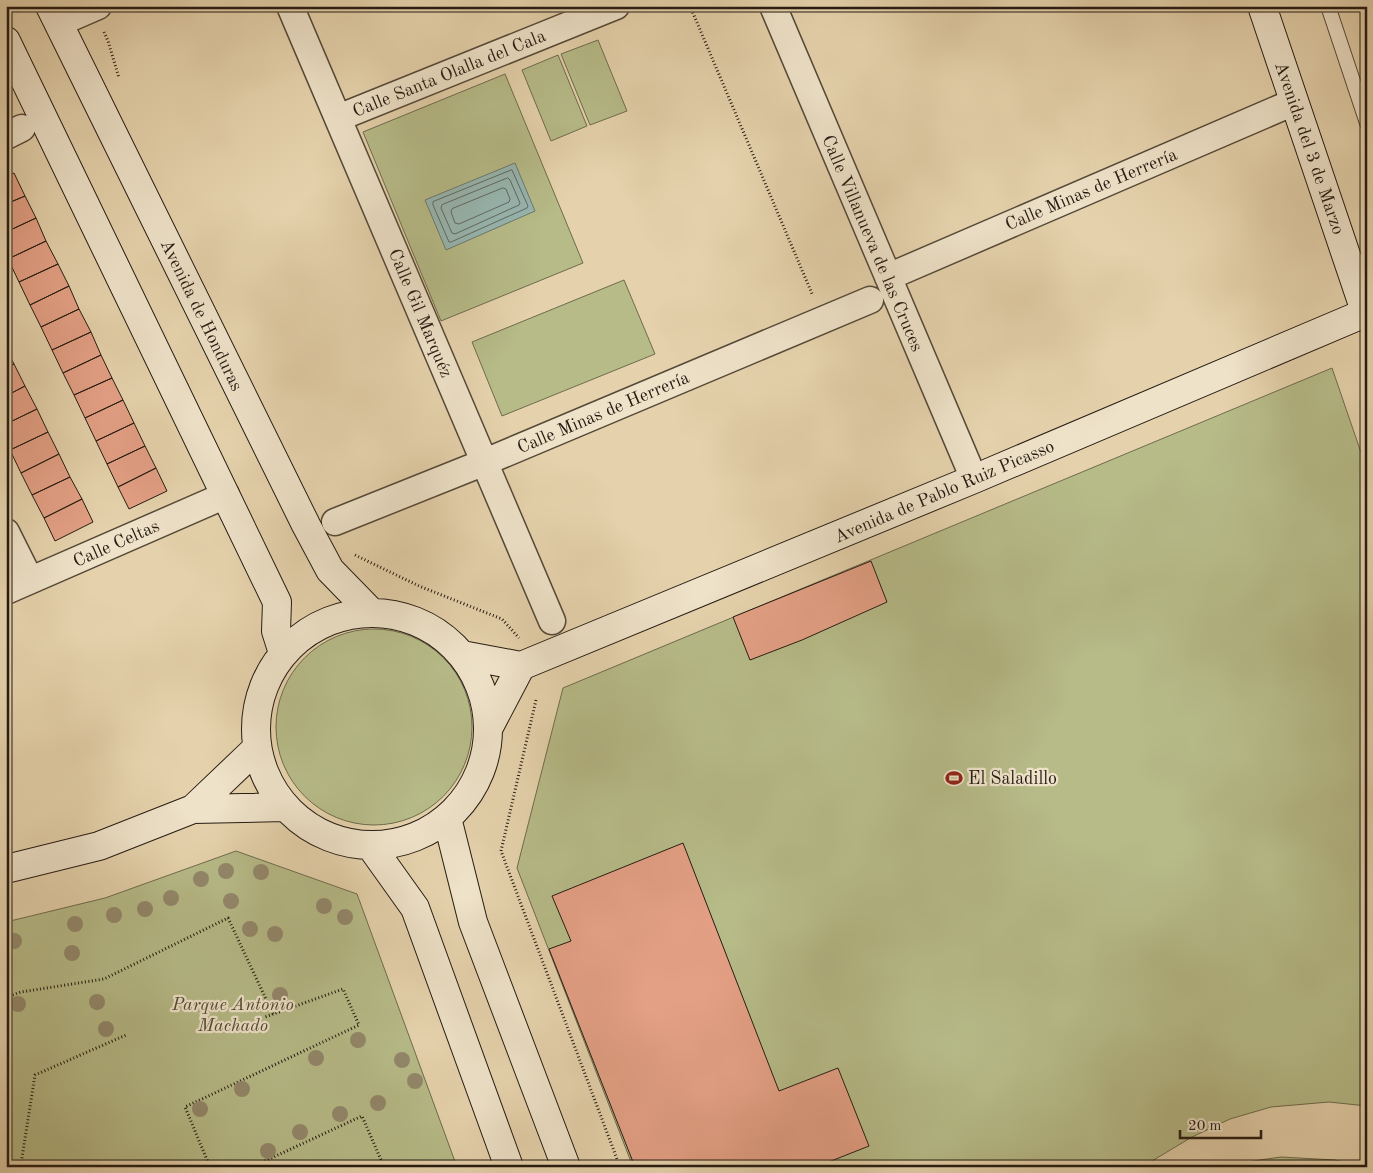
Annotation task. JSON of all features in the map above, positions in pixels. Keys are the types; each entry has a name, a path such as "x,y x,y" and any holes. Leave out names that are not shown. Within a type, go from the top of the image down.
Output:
{"street":[{"path":"54,15 98,6"},
{"name":"Calle Gil Marquéz","path":"290,6 552,620"},
{"name":"Calle Santa Olalla del Cala","path":"338,118 616,6"},
{"name":"Calle Villanueva de las Cruces","path":"773,6 974,479"},
{"name":"Avenida del 3 de Marzo","path":"1262,6 1366,314"},
{"name":"Avenida de Honduras","path":"54,15 306,525 330,570 371,612"},
{"path":"6,41 277,602 276,631 283,652"},
{"name":"Calle Minas de Herrería","path":"888,277 1294,102"},
{"name":"Calle Minas de Herrería","path":"335,522 485,462 870,300"},
{"name":"Avenida de Pablo Ruiz Picasso","path":"524,665 1366,314"},
{"name":"Calle Celtas","path":"6,591 226,494"},
{"path":"6,532 30,580"},
{"path":"371,612 405,617 436,632 462,655 476,676 485,701 488,727 486,753 478,777 465,799 447,818 424,833 407,839 398,842 370,845 346,842 324,835 303,822 285,807 267,780 257,748 256,714 265,682 283,652 308,631 338,617 371,612"},
{"path":"462,655 524,665 488,727"},
{"path":"193,809 257,748"},
{"path":"6,869 99,846 193,809 285,807"},
{"path":"447,818 473,922 566,1167"},
{"path":"370,845 415,908 509,1167"}],"lane":[{"path":"1328,6 1364,108 1367,123"}],"path":[{"path":"690,6 823,320"},
{"path":"335,522 351,553 419,586 502,618 518,636 524,665 538,691 501,851 620,1167"},
{"path":"6,997 21,992 104,979 228,918 272,1014"},
{"path":"210,1167 184,1107 359,1025 343,989 265,1017"},
{"path":"21,1164 35,1075 126,1034"},
{"path":"252,1167 362,1116 384,1167"},
{"path":"6,1162 38,1167"}],"green space":[{"path":"598,40 627,111 590,125 561,54"},
{"path":"558,55 587,126 551,141 522,70"},
{"path":"505,74 583,263 441,321 363,132"},
{"path":"624,280 655,354 502,416 472,342"},
{"name":"El Saladillo","path":"1332,368 1367,470 1367,1106 1329,1102 1271,1107 1230,1119 1192,1137 1142,1167 633,1167 517,868 563,688"},
{"path":"364,629 384,629 420,640 436,651 450,665 465,689 472,717 472,737 465,765 450,789 436,803 412,818 384,825 364,825 328,814 312,803 298,789 283,765 276,737 276,717 287,681 298,665 312,651 336,636"},
{"name":"Parque Antonio Machado","path":"236,851 357,894 457,1167 6,1167 6,922 105,898"},
{"path":"1281,1157 1335,1160 1363,1167 1235,1167 1253,1161"}],"water":[{"path":"515,163 535,211 446,250 425,200"}],"building":[{"path":"14,173 25,196 6,204 6,176"},
{"path":"25,196 36,218 6,232 6,204"},
{"path":"36,218 46,241 8,259 6,255 6,232"},
{"path":"46,241 58,264 19,282 8,259"},
{"path":"58,264 69,286 30,305 19,282"},
{"path":"69,286 79,309 41,327 30,305"},
{"path":"79,309 91,332 52,350 41,327"},
{"path":"91,332 101,355 63,373 52,350"},
{"path":"6,349 14,364 6,367"},
{"path":"101,355 112,378 74,395 63,373"},
{"path":"14,364 25,386 6,396 6,367"},
{"path":"112,378 123,400 85,418 74,395"},
{"path":"25,386 37,409 6,424 6,396"},
{"path":"123,400 134,423 96,441 85,418"},
{"path":"37,409 48,432 10,450 6,443 6,424"},
{"path":"134,423 145,446 107,464 96,441"},
{"path":"48,432 59,454 21,473 10,450"},
{"path":"145,446 156,468 118,487 107,464"},
{"path":"59,454 70,477 32,495 21,473"},
{"path":"156,468 167,491 129,509 118,487"},
{"path":"70,477 82,499 44,518 32,495"},
{"path":"82,499 93,522 55,541 44,518"},
{"path":"871,561 887,602 802,640 750,660 733,617"},
{"path":"683,843 779,1091 838,1068 869,1146 816,1167 635,1167 549,949 571,941 552,896"}],"place":[{"name":"El Saladillo","path":"954,778"}]}
